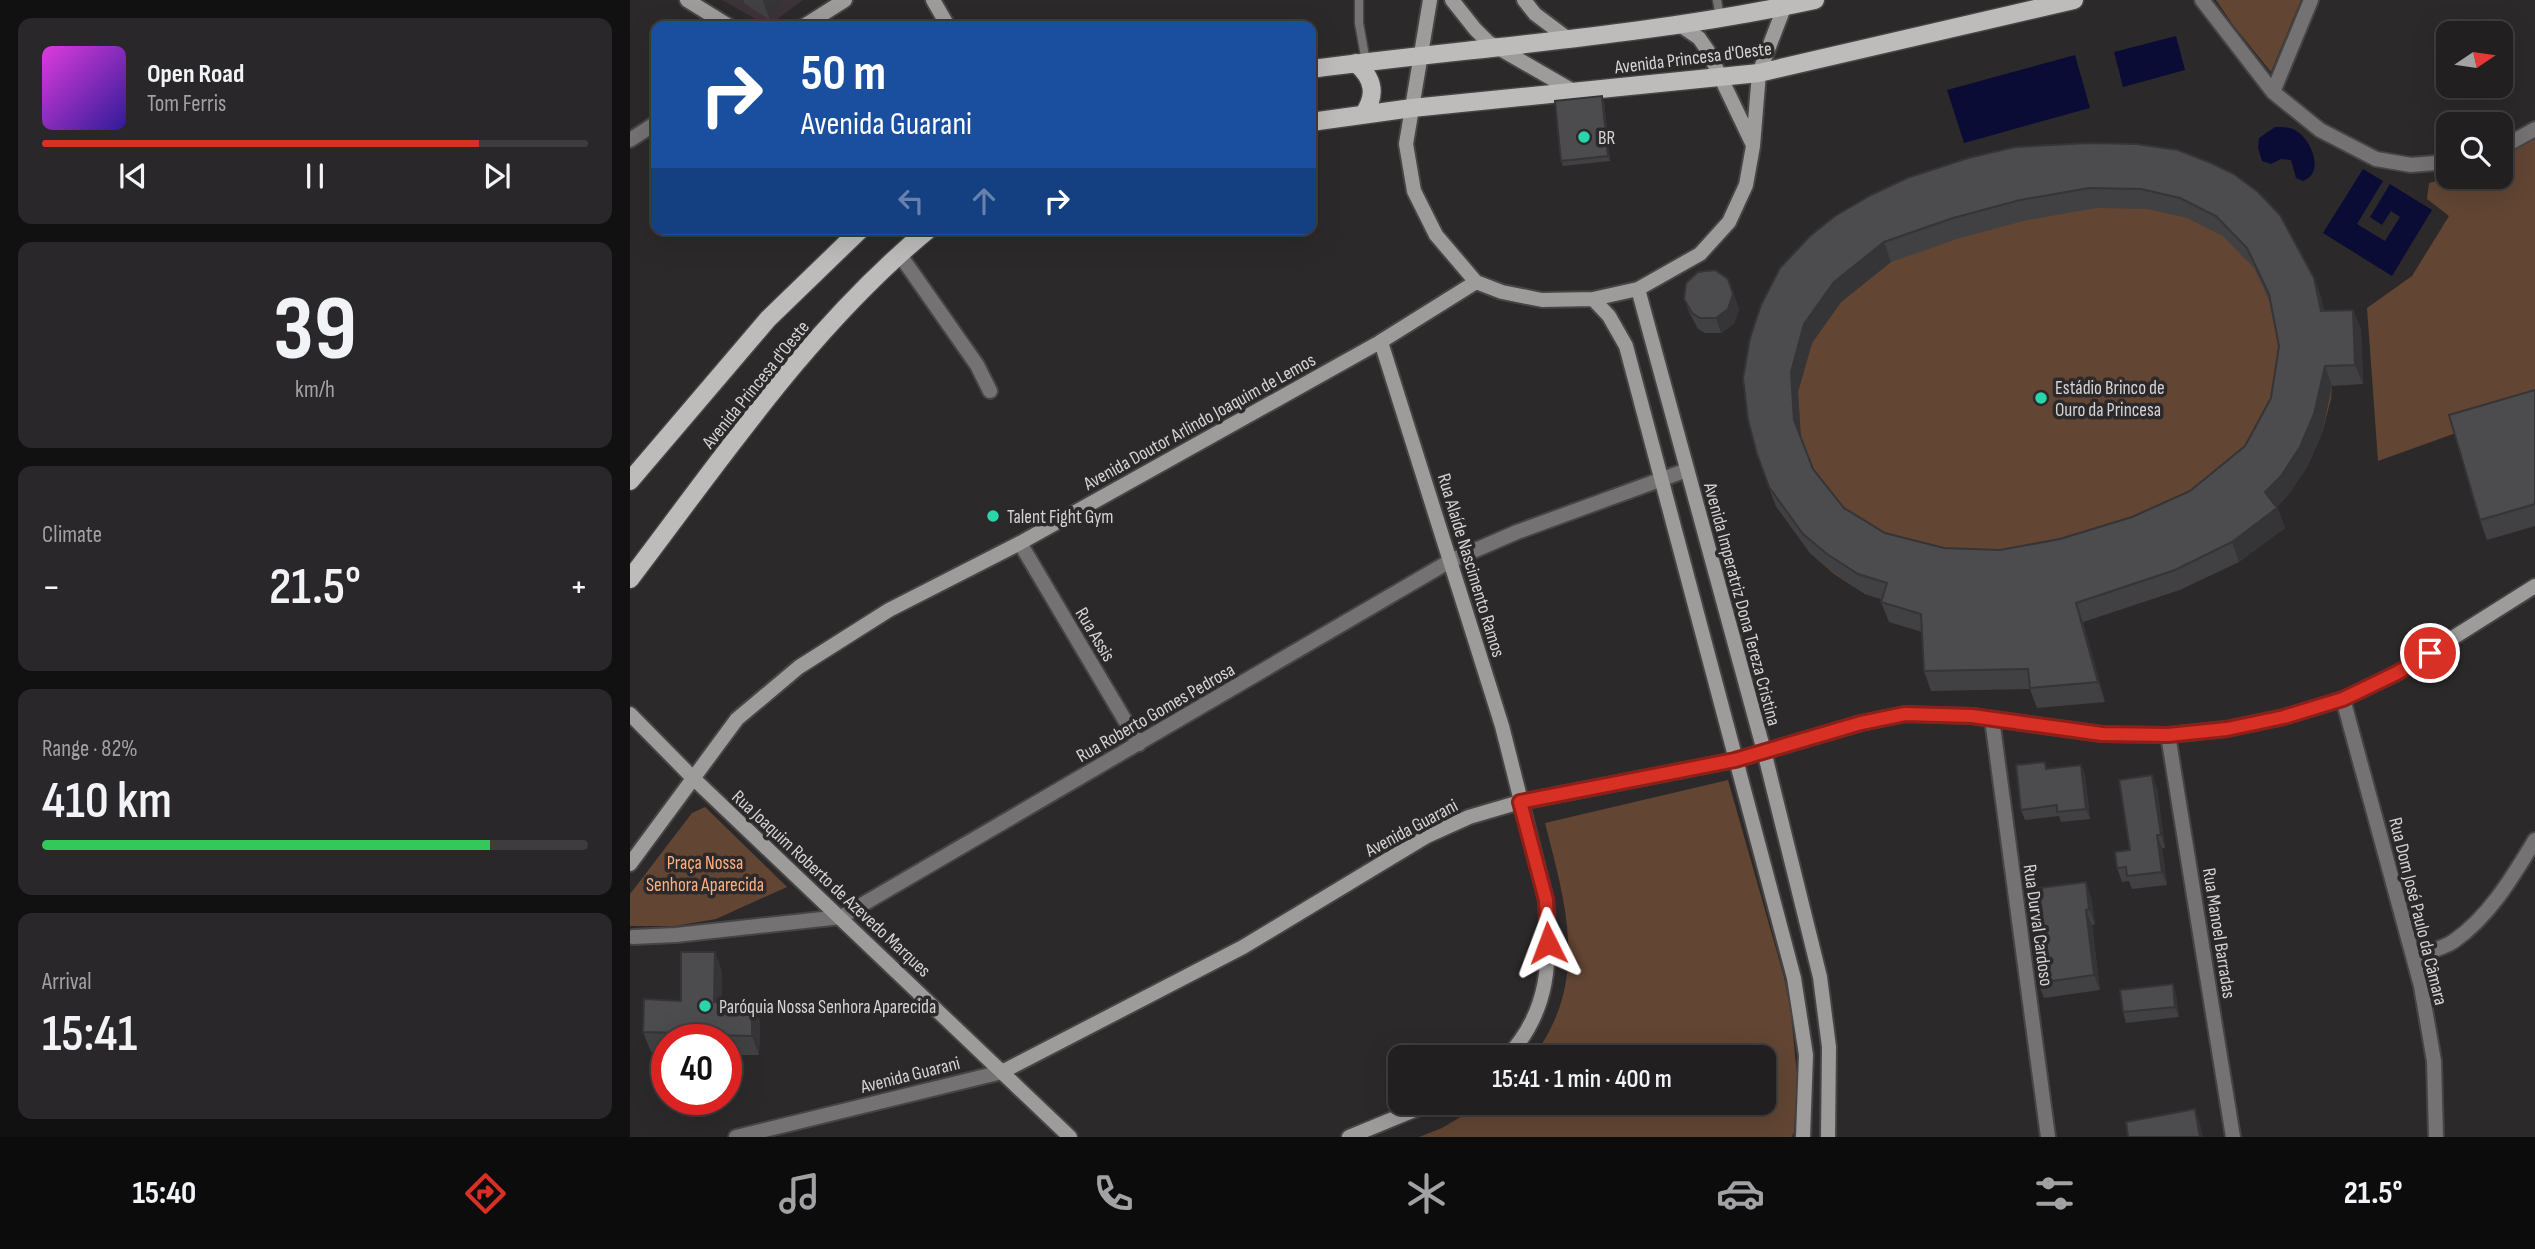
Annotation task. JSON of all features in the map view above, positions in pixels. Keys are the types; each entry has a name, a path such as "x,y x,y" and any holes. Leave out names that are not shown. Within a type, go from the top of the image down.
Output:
{"main road":[{"path":"687,0 721,21"},
{"path":"812,21 845,0"},
{"path":"933,0 945,21"},
{"path":"1430,0 1406,144 1414,191 1436,235 1476,282 1502,292 1542,300 1593,299 1638,289 1700,254 1729,222 1746,186 1754,146 1759,73 1785,3"},
{"path":"1452,0 1475,29 1495,46 1576,93"},
{"path":"1524,0 1535,14 1567,38"},
{"name":"Avenida Princesa d'Oeste","path":"1316,68 1677,23 1718,9 1815,0"},
{"name":"Avenida Princesa d'Oeste","path":"1316,121 1412,108 1759,73 2074,0"},
{"path":"1677,23 1699,37 1708,51 1754,146"},
{"path":"1361,63 1373,88 1371,102 1363,115"},
{"name":"Avenida Princesa d'Oeste","path":"630,481 768,319 855,235"},
{"name":"Avenida Princesa d'Oeste","path":"630,579 782,380 843,308 922,235"},
{"name":"Avenida Doutor Arlindo Joaquim de Lemos","path":"630,863 737,719 799,667 889,610 1020,543 1381,342 1476,282"},
{"name":"Avenida Imperatriz Dona Tereza Cristina","path":"1638,289 1764,751 1811,936 1826,1011 1830,1078 1828,1137"},
{"path":"1593,299 1609,316 1626,346 1800,1001 1806,1055 1802,1137"},
{"name":"Rua Alaíde Nascimento Ramos","path":"1381,342 1502,726 1546,900 1548,959 1545,986 1534,1019 1517,1045"},
{"name":"Avenida Guarani","path":"1002,1072 1243,947 1427,836 1469,817 1520,802 1735,760 1861,723 1905,714 1939,713 2102,734 2168,735 2227,729 2284,717 2343,699 2397,673 2535,586"},
{"name":"Rua Joaquim Roberto de Azevedo Marques","path":"630,714 692,777 1070,1137"},
{"path":"1349,1137 1402,1115"}],"street":[{"path":"2202,0 2273,92 2320,130 2376,159 2411,165 2436,163"},
{"path":"2273,92 2311,0"},
{"path":"630,140 651,125"},
{"path":"2513,142 2535,130"},
{"path":"900,255 977,365 990,391"},
{"name":"Rua Roberto Gomes Pedrosa","path":"633,937 677,935 842,917 1450,561 1517,532 1687,470"},
{"name":"Rua Assis","path":"1020,543 1139,744"},
{"name":"Rua Dom José Paulo da Câmara","path":"2343,699 2421,986 2434,1061 2436,1137"},
{"name":"Rua Durval Cardoso","path":"1992,719 2048,1137"},
{"name":"Rua Manoel Barradas","path":"2168,735 2234,1137"},
{"path":"2413,956 2452,942 2478,920 2508,884 2535,839"},
{"name":"Avenida Guarani","path":"736,1137 1002,1072"}],"lane":[{"path":"1359,0 1361,63"}],"shaded area":[{"path":"722,0 803,0 775,21 759,21"},
{"path":"2176,36 2185,70 2123,87 2114,52"},
{"path":"2075,55 2090,108 1964,143 1947,90"},
{"path":"2275,127 2293,129 2305,139 2315,163 2310,177 2303,181 2296,178 2291,160 2281,159 2271,164 2262,161 2258,148 2259,138"},
{"path":"2363,169 2383,181 2357,224 2385,241 2400,217 2391,211 2382,225 2370,217 2390,184 2432,210 2392,276 2323,233"}],"green space":[{"path":"2216,0 2301,0 2271,72 2233,25"},
{"path":"2535,139 2535,407 2378,461 2367,308 2412,276 2449,216 2427,199 2429,183 2436,181 2436,189 2513,189 2513,149"},
{"name":"Estádio Brinco de Ouro da Princesa","path":"2185,170 2334,362 2331,399 2322,433 2307,467 2288,495 2272,512 2182,589 2076,624 1894,603 1865,594 1834,574 1810,553 1776,506 1755,439 1787,287"},
{"path":"1728,780 1784,977 1791,1013 1797,1076 1792,1137 1419,1137 1464,1115 1776,1115 1776,1045 1540,1045 1551,1028 1562,1000 1568,942 1560,884 1545,823"},
{"name":"Praça Nossa Senhora Aparecida","path":"705,807 787,887 716,919 675,926 630,926 630,894 692,813"}],"building":[{"name":"BR","path":"1602,96 1608,156 1561,161 1555,101"},
{"path":"2088,143 2137,144 2178,150 2234,174 2258,192 2280,215 2314,278 2321,311 2353,310 2355,365 2325,366 2314,414 2300,447 2281,476 2265,492 2277,508 2232,542 2175,570 2076,603 2098,682 2030,688 2028,669 1924,671 1921,614 1881,602 1887,583 1858,574 1803,534 1769,487 1748,420 1743,378 1750,338 1761,305 1780,268 1810,236 1835,216 1907,178 1968,158 2015,147","holes":["2089,188 2141,189 2180,198 2216,216 2247,248 2269,294 2279,346 2271,398 2245,446 2190,491 2132,517 2060,539 2000,550 1944,548 1885,533 1844,508 1813,469 1794,420 1791,372 1804,324 1834,282 1884,242 1953,218 2020,200"]},
{"path":"1715,270 1728,279 1733,294 1728,309 1716,318 1700,318 1692,313 1684,299 1686,283 1698,272"},
{"path":"2535,390 2535,504 2480,520 2449,415"},
{"path":"2045,762 2046,769 2081,765 2086,809 2057,812 2057,805 2021,810 2016,765"},
{"path":"2152,775 2161,835 2157,835 2162,872 2127,876 2126,867 2117,868 2115,852 2130,850 2119,780"},
{"path":"2086,882 2089,909 2086,910 2094,975 2038,983 2035,957 2039,956 2031,889"},
{"path":"681,952 715,952 714,1002 752,1002 752,1036 742,1036 742,1024 651,1024 651,1032 643,1032 644,999 681,1001"},
{"path":"2173,984 2175,1007 2123,1012 2120,990"},
{"path":"2195,1109 2200,1137 2128,1137 2126,1122"}],"place":[{"name":"BR","path":"1584,137"},
{"name":"Estádio Brinco de Ouro da Princesa","path":"2041,398"},
{"name":"Talent Fight Gym","path":"993,516"},
{"name":"Paróquia Nossa Senhora Aparecida","path":"705,1006"}],"route":[{"path":"1548,943 1546,900 1520,802 1735,760 1861,723 1905,714 1972,716 2102,734 2168,735 2227,729 2284,717 2343,699 2397,673 2430,653"}]}
